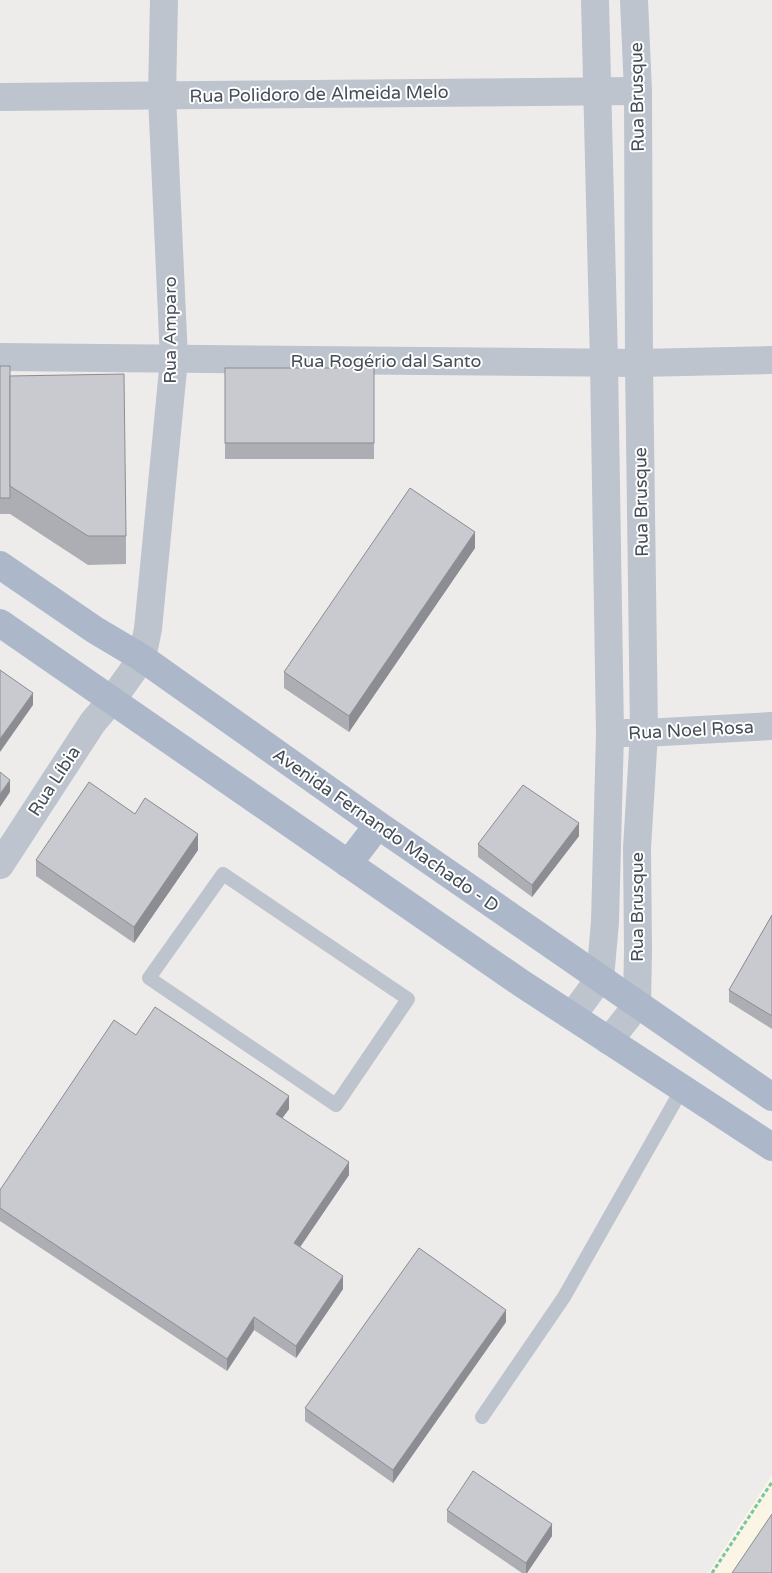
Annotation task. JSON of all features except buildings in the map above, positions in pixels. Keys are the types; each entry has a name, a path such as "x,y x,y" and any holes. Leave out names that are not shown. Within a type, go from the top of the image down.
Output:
{"main road":[{"name":"Avenida Fernando Machado - D","path":"0,565 95,630 142,658 636,1005 772,1097"},
{"path":"0,623 521,983 772,1147"},
{"path":"348,864 378,825"}],"street":[{"name":"Rua Amparo","path":"142,658 148,629 174,359 162,96 164,0"},
{"name":"Rua Brusque","path":"595,0 604,362 610,733 605,922 600,978"},
{"name":"Rua Brusque","path":"634,0 638,91 639,362 644,733 638,832 636,1005"},
{"name":"Rua Polidoro de Almeida Melo","path":"0,97 638,91"},
{"name":"Rua Rogério dal Santo","path":"0,357 604,362 772,360"},
{"name":"Rua Líbia","path":"0,865 93,722 112,700 142,658"},
{"name":"Rua Noel Rosa","path":"610,733 772,726"},
{"path":"608,831 638,832"},
{"path":"572,1016 600,978"},
{"path":"609,1041 636,1005"}],"lane":[{"path":"223,874 268,904 408,998 336,1105 149,978 223,874"},
{"path":"482,1417 564,1297 682,1089"}],"path":[{"path":"712,1573 772,1482"}],"shaded area":[{"path":"772,1475 772,1573 708,1573"}]}
